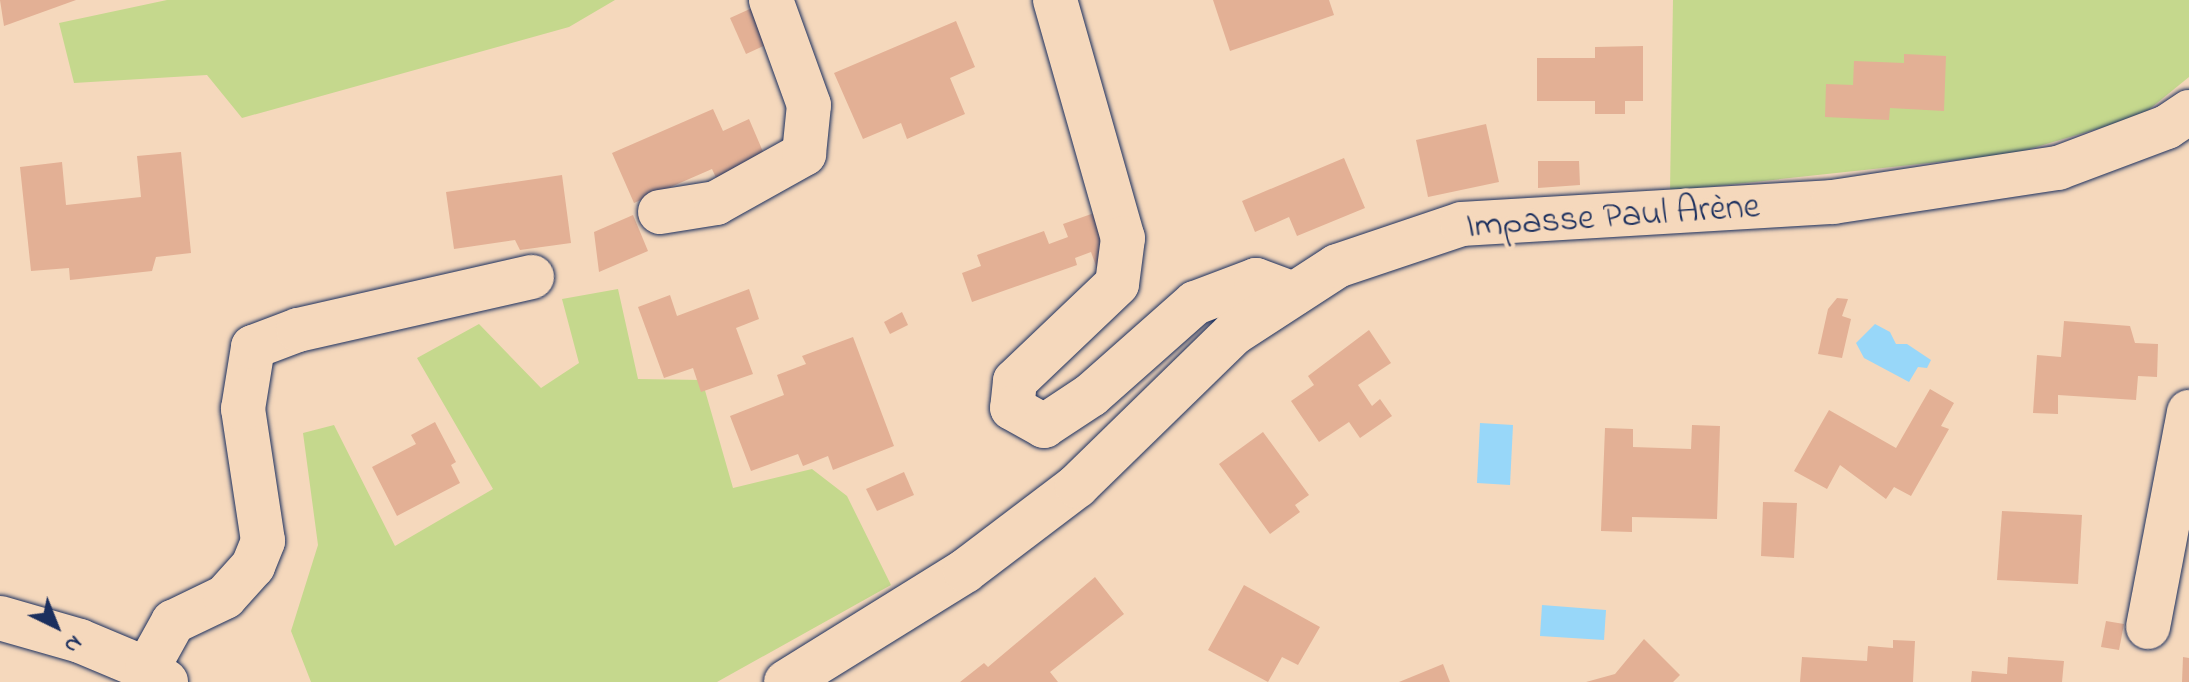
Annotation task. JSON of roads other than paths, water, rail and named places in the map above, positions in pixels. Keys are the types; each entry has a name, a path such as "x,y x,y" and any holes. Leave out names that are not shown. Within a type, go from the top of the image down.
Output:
{"street":[{"path":"660,212 716,203 804,154 809,105 771,0"},
{"path":"1055,0 1123,238 1117,284 1015,381 1012,408 1044,426 1091,395 1195,303 1256,280 1294,294"},
{"name":"Impasse Paul Arène","path":"786,682 965,571 1077,486 1234,333 1337,266 1462,224 1738,210 1973,183 2058,168 2167,127 2189,112"},
{"path":"0,618 80,641 156,675 173,622 225,597 253,566 263,541 243,409 253,347 298,330 532,277"},
{"path":"2148,627 2189,412"}],"water":[{"path":"1875,324 1890,332 1896,344 1907,344 1931,360 1927,368 1918,367 1909,382 1864,358 1856,343"},
{"path":"1480,423 1513,425 1510,485 1477,483"},
{"path":"1542,605 1606,610 1604,640 1540,636"}]}
